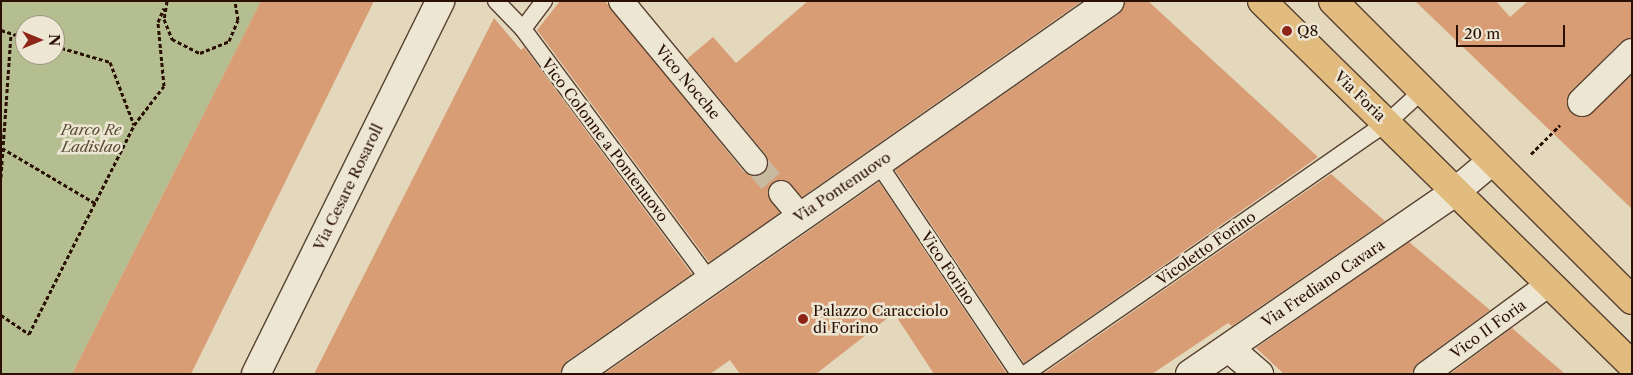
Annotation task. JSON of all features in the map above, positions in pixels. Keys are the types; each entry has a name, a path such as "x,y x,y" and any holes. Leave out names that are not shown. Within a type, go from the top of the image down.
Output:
{"main road":[{"name":"Via Foria","path":"1262,1 1388,122 1456,192 1632,365"},
{"path":"1333,1 1632,300"}],"street":[{"name":"Via Cesare Rosaroll","path":"256,374 440,1"},
{"name":"Vico Nocche","path":"621,1 755,162"},
{"name":"Via Pontenuovo","path":"576,374 709,279 1110,1"},
{"path":"1582,102 1632,53"},
{"path":"1456,192 1500,169"},
{"name":"Via Frediano Cavara","path":"1190,374 1456,192"},
{"path":"781,193 800,216"},
{"name":"Vico II Foria","path":"1426,374 1549,284"},
{"path":"1229,348 1259,374"}],"lane":[{"name":"Vico Colonne a Pontenuovo","path":"496,1 523,29 709,279"},
{"path":"523,29 544,1"},
{"name":"Vicoletto Forino","path":"1025,374 1388,122 1422,91"},
{"name":"Vico Forino","path":"878,163 1018,374"}],"path":[{"path":"1,315 28,334 134,125 164,86 158,22 167,1"},
{"path":"164,8 166,30 180,47 210,52 235,32 235,1"},
{"path":"1,30 15,35"},
{"path":"1,176 11,34"},
{"path":"65,49 110,62 134,125"},
{"path":"1500,169 1582,102"},
{"path":"2,149 95,203"}],"green space":[{"name":"Parco Re Ladislao","path":"1,1 261,1 72,374 1,374"}],"building":[{"path":"261,1 374,1 191,374 72,374"},
{"path":"560,1 605,1 744,172 757,177 768,168 766,155 687,59 713,37 736,63 808,1 1082,1 802,197 786,180 773,182 768,196 780,213 709,262 537,30"},
{"path":"1125,1 1148,1 1318,157 1024,363 895,170 1119,14"},
{"path":"1415,1 1496,1 1510,17 1528,1 1632,1 1632,38 1621,42 1571,91 1567,105 1577,117 1586,117 1632,75 1632,209"},
{"path":"494,18 521,50 524,47 692,274 567,361 561,374 314,374"},
{"path":"1331,174 1385,221 1232,326 1228,323 1152,374 1043,374"},
{"path":"879,182 1007,374 934,374 894,313 816,374 740,374 730,360 710,374 604,374"},
{"path":"1409,242 1490,310 1418,363 1413,374 1284,374 1256,348"},
{"path":"1512,328 1565,374 1450,374"}],"tunnel":[{"path":"755,163 781,193"}],"place":[{"name":"Q8","path":"1287,31"},
{"name":"Palazzo Caracciolo di Forino","path":"803,319"}]}
